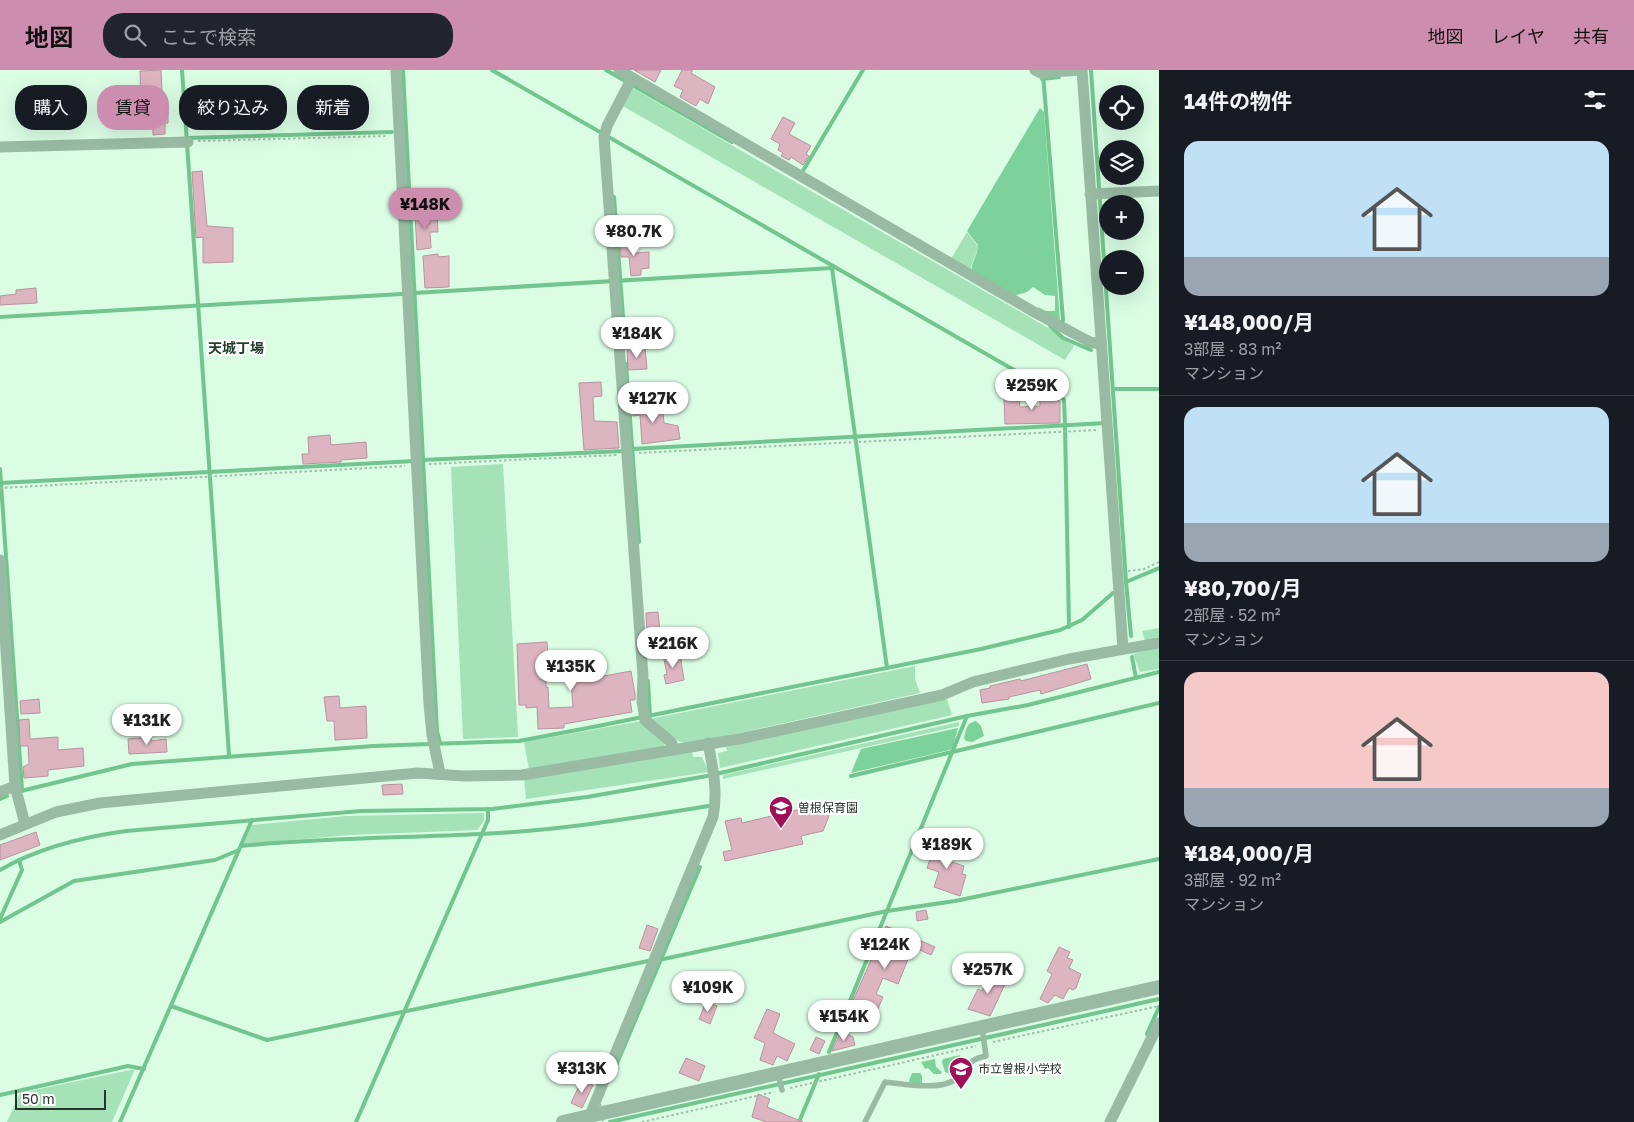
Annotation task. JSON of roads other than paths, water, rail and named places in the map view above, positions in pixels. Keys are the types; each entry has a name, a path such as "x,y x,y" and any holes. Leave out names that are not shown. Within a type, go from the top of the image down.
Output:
{"street":[{"path":"396,70 433,743 440,774"},
{"path":"1041,72 1081,72 1097,194 1100,344 1123,649"},
{"path":"674,749 671,742 645,717 632,454 615,281 605,134 629,77 800,174 1060,326 1090,342 1100,344"},
{"path":"0,147 187,142"},
{"path":"1097,194 1159,191"},
{"path":"0,560 15,786 25,824"},
{"path":"0,835 56,812 131,798 418,773 464,776 522,775 775,732 942,695 973,682 1069,659 1159,643"},
{"path":"590,1115 708,832 715,807 714,775 708,743"},
{"path":"0,792 15,786"},
{"path":"571,1121 590,1115 780,1082 983,1029 1159,987"},
{"path":"1110,1122 1159,1023"}],"lane":[{"path":"865,1122 885,1082 922,1087 954,1081 974,1059 986,1056 983,1029"}],"waterway":[{"path":"182,70 229,755"},
{"path":"403,70 437,731 440,743"},
{"path":"492,70 1061,397 1064,400 1065,426 1069,627"},
{"path":"606,70 732,142"},
{"path":"801,174 863,70"},
{"path":"1091,70 1126,582"},
{"path":"1043,74 1063,320 1060,325"},
{"path":"1042,79 1059,77"},
{"path":"187,138 392,132"},
{"path":"614,197 624,330"},
{"path":"414,293 832,268 833,266"},
{"path":"832,268 887,668"},
{"path":"0,317 402,294"},
{"path":"1050,326 1063,338 1091,350"},
{"path":"626,364 639,542"},
{"path":"1113,389 1159,389"},
{"path":"632,449 1106,423"},
{"path":"422,460 624,451"},
{"path":"0,483 415,461"},
{"path":"0,469 22,790"},
{"path":"1131,636 1126,582 1159,568"},
{"path":"21,791 132,764 373,746 519,741 981,649 1060,630 1082,620 1113,593"},
{"path":"1132,657 1136,678"},
{"path":"0,870 30,855 61,844 126,831 361,811 492,809 587,797 707,776 967,716 1028,705 1159,672"},
{"path":"648,681 650,716"},
{"path":"851,776 1159,703"},
{"path":"829,1052 967,716"},
{"path":"0,799 7,796"},
{"path":"241,846 300,841 538,830 709,806"},
{"path":"356,1122 488,820 488,809"},
{"path":"120,1122 252,820"},
{"path":"0,922 74,881 215,860 239,850"},
{"path":"659,960 887,911 955,901 1159,859"},
{"path":"0,919 22,870 19,860"},
{"path":"615,1068 700,867"},
{"path":"171,1006 267,1040 648,961"},
{"path":"610,1122 1159,999"},
{"path":"1147,1034 1159,1007"},
{"path":"0,1095 128,1066 144,1069"},
{"path":"799,1122 819,1074"}],"place":[{"name":"曽根保育園","path":"781,829"},
{"name":"市立曽根小学校","path":"961,1090"}],"district":[{"name":"天城丁場","path":"236,348"}]}
